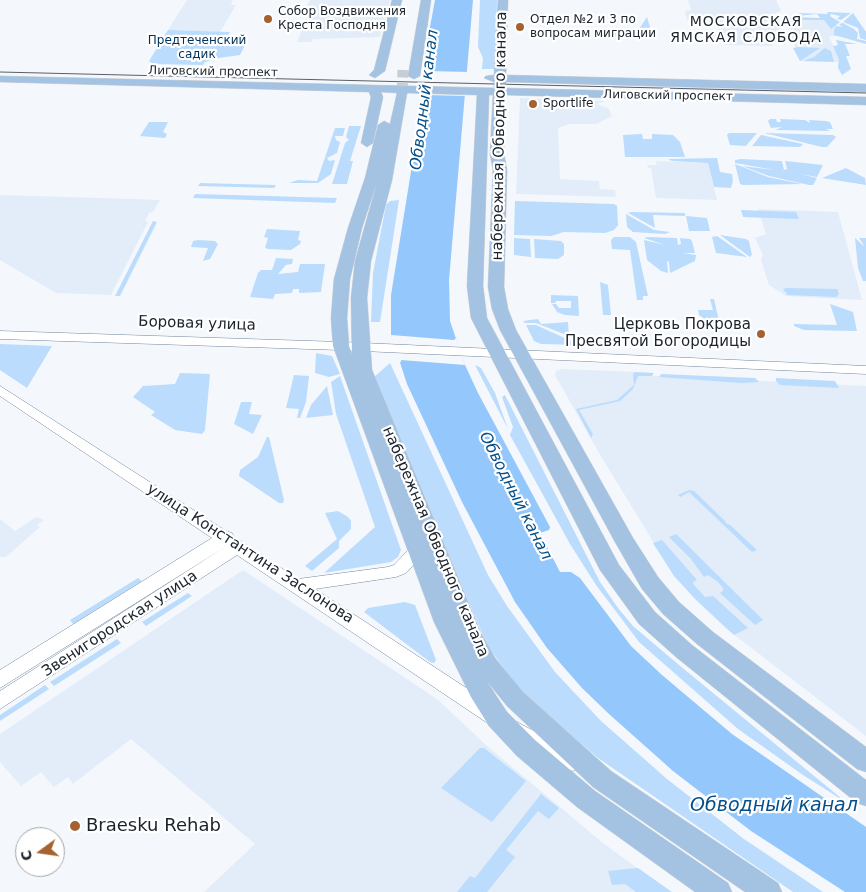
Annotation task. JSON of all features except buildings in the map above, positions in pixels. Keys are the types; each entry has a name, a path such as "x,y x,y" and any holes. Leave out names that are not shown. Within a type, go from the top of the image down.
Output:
{"main road":[{"path":"355,228 354,195 377,97 375,82 397,0"},
{"path":"393,62 406,0"},
{"name":"набережная Обводного канала","path":"416,0 408,82 363,262 359,298 363,370 478,650 498,681 602,779 768,892"},
{"path":"408,82 415,59 426,0"},
{"name":"набережная Обводного канала","path":"503,0 497,154 500,170 496,287 502,316 625,542 650,583 671,608 705,638 866,761"},
{"name":"Лиговский проспект","path":"360,75 375,82 408,82"},
{"name":"Лиговский проспект","path":"0,79 408,82 469,90 481,82 866,101"},
{"name":"набережная Обводного канала","path":"408,82 355,228 340,294 341,346 417,551 456,646 479,690 498,719 526,748 586,799 718,892"},
{"name":"набережная Обводного канала","path":"481,82 476,300 481,323 611,570 642,612 684,651 866,795"},
{"name":"Лиговский проспект","path":"500,84 866,88"}],"street":[{"name":"Боровая улица","path":"0,335 341,346 497,354"},
{"path":"497,354 866,370"},
{"name":"улица Константина Заслонова","path":"0,390 299,585 456,693 602,779"},
{"name":"Звенигородская улица","path":"0,680 233,542"},
{"name":"Звенигородская улица","path":"0,701 233,542"},
{"path":"299,585 390,573 400,568 417,551"}],"shaded area":[{"path":"187,0 233,0 231,5 236,5 220,32 168,30"},
{"path":"310,0 390,0 380,37 313,39 311,42 297,42 311,8 307,5"},
{"path":"688,0 776,0 781,11 769,16 773,24 779,25 782,34 770,36 773,46 725,45 716,21 687,20 685,11 691,10"},
{"path":"786,19 834,20 841,36 829,36 840,62 800,61"},
{"path":"520,98 605,101 597,104 609,109 612,116 596,124 569,124 558,128 560,179 599,181 600,189 615,190 616,197 516,194"},
{"path":"655,161 708,163 717,200 656,198 651,168 648,168 647,165 657,165"},
{"path":"0,195 160,200 153,212 149,213 145,221 148,222 111,295 56,293 0,260"},
{"path":"758,209 838,212 862,300 786,296 769,285 761,260 763,255 755,238 766,234"},
{"path":"562,369 638,372 638,375 866,386 866,736 724,627 674,576 599,453 555,375 556,371"},
{"path":"36,517 44,520 37,525 40,527 6,557 0,557 0,519 15,531"},
{"path":"243,570 437,699 486,745 603,843 670,892 204,892 255,844 131,739 73,784 68,777 54,787 41,772 21,786 0,762 0,734"}],"green space":[{"path":"480,0 497,0 495,69 482,69 483,58 478,47"},
{"path":"799,13 851,13 841,20 837,19 840,16 831,14 830,16 840,22 831,29 824,20 799,20 801,23 783,20 793,17 820,18 817,14 798,16"},
{"path":"853,13 866,32 866,40 860,38 858,28 843,22"},
{"path":"647,17 653,37 613,36 613,32 637,32"},
{"path":"843,23 854,29 858,33 857,39 866,41 866,44 834,35 834,29 837,26 842,27 839,24"},
{"name":"Предтеченский садик","path":"168,30 230,32 227,37 237,37 233,45 245,45 240,55 219,58 205,62 203,65 153,64 149,61"},
{"path":"836,40 857,44 845,44 850,56 846,56 851,69 842,75 838,68 839,60 833,46 838,45"},
{"path":"793,48 820,48 800,61"},
{"path":"825,48 831,51 834,62 803,61 814,57"},
{"path":"776,119 777,122 781,122 780,119 805,120 810,123 809,120 826,121 830,122 833,129 826,129 830,131 775,130 782,127 771,128 768,121"},
{"path":"149,122 168,122 163,132 167,134 165,138 140,136"},
{"path":"349,126 361,126 350,161 353,161 347,184 332,184 345,143 349,140 346,137"},
{"path":"335,128 345,128 343,136 335,136 336,140 340,142 337,153 327,158 329,161 335,160 331,174 318,183 289,183 298,180 317,181"},
{"path":"729,133 757,133 746,146 730,145 727,135"},
{"path":"764,133 833,135 836,137 827,147 822,147"},
{"path":"642,134 643,139 652,139 652,134 673,135 680,142 685,157 625,157 623,135"},
{"path":"761,135 803,144 800,147 752,146"},
{"path":"717,158 720,172 732,174 731,188 714,187 708,163 672,161 668,159"},
{"path":"735,160 782,161 784,170 787,169 785,161 823,165 817,177 800,174 817,178 813,185 809,185 769,176 742,166 775,170 735,163"},
{"path":"735,164 768,177 802,184 743,185 740,184"},
{"path":"846,168 865,178 866,185 822,178"},
{"path":"200,183 276,185 274,188 198,186"},
{"path":"195,194 337,198 335,203 193,198"},
{"path":"399,200 380,322 371,322 373,273 386,205 390,201"},
{"path":"515,201 614,204 617,206 618,225 614,230 605,233 564,232 551,236 514,235"},
{"path":"741,210 796,212 799,219 743,217"},
{"path":"628,213 685,213 685,216 653,215 655,228"},
{"path":"626,214 654,230 670,232 665,234 633,232 627,227"},
{"path":"686,216 707,218 710,231 689,231"},
{"path":"153,221 157,222 120,296 115,296"},
{"path":"267,229 300,231 298,240 301,241 300,244 291,250 265,248 268,238 264,237"},
{"path":"720,235 746,239 749,241 752,255 750,257"},
{"path":"717,236 747,257 716,253 712,237"},
{"path":"614,237 630,237 636,242 648,296 643,296 643,300 637,300 630,250 612,249 611,240"},
{"path":"514,238 530,239 531,257 514,255"},
{"path":"644,238 677,238 678,245 681,244 680,238 690,239 695,253 683,253 696,255 695,261 670,273 669,262 667,261 668,273 661,271 647,260 644,240 665,245"},
{"path":"855,238 865,247 859,238 866,238 866,281 863,281 858,268"},
{"path":"534,239 561,241 564,244 564,255 558,259 535,258"},
{"path":"193,241 215,241 218,244 210,259 203,261 208,248 191,247"},
{"path":"276,258 293,259 292,264 286,265 278,274 298,272 300,264 325,264 321,292 299,293 299,289 293,289 292,293 275,294 273,299 250,297 258,273 261,270 272,270"},
{"path":"600,282 608,285 611,315 603,315"},
{"path":"783,289 837,289 839,294 836,297 788,295"},
{"path":"551,295 578,296 579,316 565,315 557,312 552,304 556,304 559,308 571,308 571,301 551,303"},
{"path":"710,299 714,299 719,321 706,320 699,315 698,310 713,310"},
{"path":"830,304 853,312 857,331 804,330 794,326 794,324 837,325"},
{"path":"538,319 541,324 568,322 569,336 536,323 525,323 523,321"},
{"path":"526,325 536,325 580,345 541,344 534,341"},
{"path":"0,344 52,346 27,388 0,370"},
{"path":"316,353 332,356 340,374 329,377 315,373"},
{"path":"390,363 488,575 507,606 555,672 601,721 667,779 744,839 823,892 793,892 598,758 523,694 488,647 373,378"},
{"path":"475,365 481,368 495,393 508,429"},
{"path":"635,372 654,373 652,376 638,376 633,389 620,401 579,410 593,434 591,438 576,409 617,400 634,385 633,374"},
{"path":"180,373 210,374 205,430 202,434 175,430 151,415 155,412 133,397 143,386 175,384"},
{"path":"661,374 755,378 759,382 741,383 659,377"},
{"path":"294,375 309,376 306,402 300,418 297,418 299,409 286,408"},
{"path":"340,376 401,550 398,557 391,562 324,573 375,527 336,414 331,382"},
{"path":"776,378 835,381 839,388 780,385"},
{"path":"327,386 333,415 306,418 311,405"},
{"path":"505,395 600,582 633,626 847,803 803,775 738,729 639,642 596,585 570,544 510,435 513,427 502,397"},
{"path":"241,402 252,402 249,414 262,415 253,434 234,424"},
{"path":"267,437 269,437 284,500 283,503 279,503 239,476 240,470 258,457"},
{"path":"689,490 694,491 725,523 730,525 757,550 752,552 689,492 680,497 678,495"},
{"path":"338,511 351,521 351,529 339,541 339,548 312,571 305,566 337,539 325,513"},
{"path":"676,534 763,620 755,625 720,593 723,591 723,588 718,582 708,575 704,577 691,559 669,537"},
{"path":"662,540 697,580 693,582 694,585 705,597 713,596 748,628 734,635 696,600 674,576 653,543"},
{"path":"138,578 142,581 73,624 70,620"},
{"path":"188,593 192,596 146,626 142,622"},
{"path":"405,602 415,605 436,660 434,663 430,662 364,612 368,608"},
{"path":"117,639 121,643 54,686 50,682"},
{"path":"45,685 49,689 0,721 0,715"},
{"path":"480,748 484,748 526,781 492,822 441,788"},
{"path":"541,794 559,808 549,819 538,811 506,850 515,857 487,892 457,892 470,876 475,878"},
{"path":"638,868 672,892 636,892 625,884 612,885 608,871"}],"water":[{"name":"Обводный канал","path":"435,0 473,0 449,280 450,321 465,365 478,393 550,527 549,530 540,533 560,572 571,572 580,578 631,646 662,675 732,734 866,827 866,892 845,892 751,831 673,771 582,688 547,648 515,602 462,502 407,384 391,335 391,295 420,116 424,116 431,71 427,68 429,55 425,54"}],"pier":[{"path":"426,71 470,72 468,96 424,95 428,72"},
{"path":"391,335 454,340 456,338 465,365 401,360 401,362 398,362"}],"tunnel":[{"path":"402,94 403,70"}],"tram line":[{"path":"0,72 866,93"}],"place":[{"name":"Собор Воздвижения Креста Господня","path":"268,19"},
{"name":"Отдел №2 и 3 по вопросам миграции","path":"520,27"},
{"name":"Sportlife","path":"533,104"},
{"name":"Церковь Покрова Пресвятой Богородицы","path":"761,334"},
{"name":"Braesku Rehab","path":"75,826"}],"district":[{"name":"МОСКОВСКАЯ ЯМСКАЯ СЛОБОДА","path":"746,30"}]}
